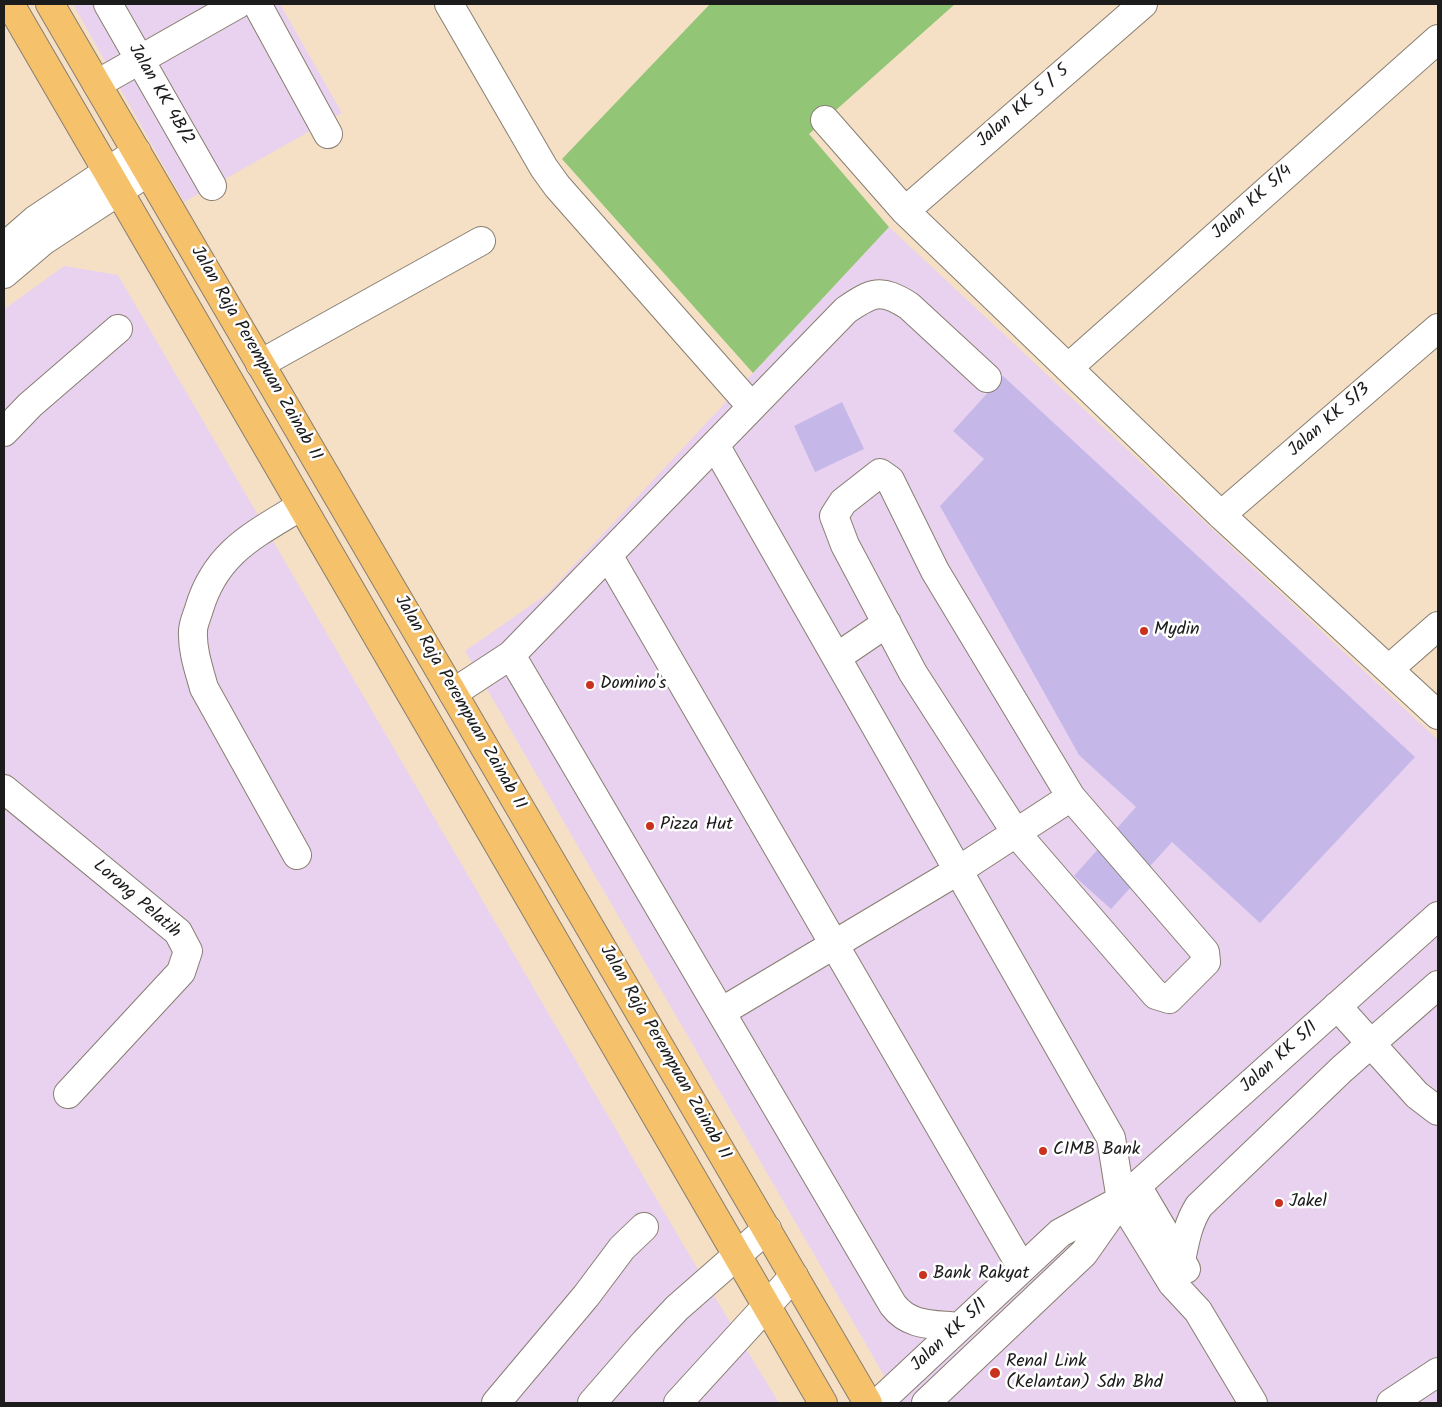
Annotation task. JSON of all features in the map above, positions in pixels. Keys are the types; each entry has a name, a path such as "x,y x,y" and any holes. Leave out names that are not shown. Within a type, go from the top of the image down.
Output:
{"main road":[{"name":"Jalan Raja Perempuan Zainab II","path":"10,4 823,1403"},
{"name":"Jalan Raja Perempuan Zainab II","path":"50,4 868,1403"}],"street":[{"name":"Jalan KK 4B/2","path":"108,4 212,186"},
{"path":"97,84 238,4"},
{"path":"257,4 328,134"},
{"name":"Jalan KK 5 / 5","path":"905,210 1142,4"},
{"path":"452,11 544,168 557,186 752,407"},
{"name":"Jalan KK 5/4","path":"1068,368 1438,39"},
{"path":"825,120 905,210 1221,515 1438,715"},
{"path":"4,247 35,220 113,181 143,162"},
{"path":"4,274 113,181"},
{"path":"260,364 480,241"},
{"path":"453,693 511,655 846,310 862,299 880,293 894,297 909,306 987,378"},
{"name":"Jalan KK 5/3","path":"1221,515 1438,328"},
{"path":"4,432 30,405 118,329"},
{"path":"715,445 1111,1138 1129,1193 1172,1283 1198,1311 1253,1403"},
{"path":"880,473 890,480 935,571 1071,797 1205,952 1206,962 1169,999 1156,995 1016,833 913,672 887,623 845,545 834,516 843,502 880,473"},
{"path":"297,856 204,688 196,658 193,631 204,592 222,562 246,541 301,506"},
{"path":"608,555 1022,1268"},
{"path":"837,657 887,623"},
{"path":"1389,670 1438,626"},
{"path":"511,655 893,1305 906,1318 914,1322 959,1327"},
{"name":"Lorong Pelatih","path":"4,789 178,932 188,951 181,972 68,1094"},
{"path":"721,1012 959,870 1071,797"},
{"name":"Jalan KK 5/1","path":"931,1402 1084,1253 1129,1193 1438,916"},
{"path":"1181,1260 1188,1227 1200,1206 1342,1069 1438,986"},
{"path":"1344,1000 1378,1038 1429,1084 1438,1102"},
{"path":"1378,1038 1417,1095 1438,1111"},
{"path":"1129,1193 1188,1271 1198,1311"},
{"name":"Jalan KK 5/1","path":"878,1403 1060,1233 1129,1193"},
{"path":"496,1403 586,1296 622,1248 644,1227"},
{"path":"592,1403 677,1308 767,1229"},
{"path":"678,1403 794,1276"},
{"path":"1391,1403 1438,1372"},
{"path":"910,1374 931,1402"}],"shaded area":[{"path":"73,4 280,4 342,113 184,202"},
{"path":"889,227 1438,740 1438,1403 900,1403 465,651 547,594"},
{"path":"64,266 118,275 684,1246 779,1403 4,1403 4,305 6,308"}],"green space":[{"path":"710,4 955,4 809,134 889,227 753,373 562,159"}],"building":[{"name":"Mydin","path":"1003,376 1415,757 1260,923 1172,842 1111,909 1074,876 1136,807 1079,755 940,506 984,459 953,431"},
{"path":"842,402 864,449 815,472 794,426"}],"place":[{"name":"Mydin","path":"1144,631"},
{"name":"Domino's","path":"590,685"},
{"name":"Pizza Hut","path":"650,826"},
{"name":"CIMB Bank","path":"1043,1151"},
{"name":"Jakel","path":"1279,1203"},
{"name":"Bank Rakyat","path":"923,1275"},
{"name":"Renal Link (Kelantan) Sdn Bhd","path":"995,1373"}]}
